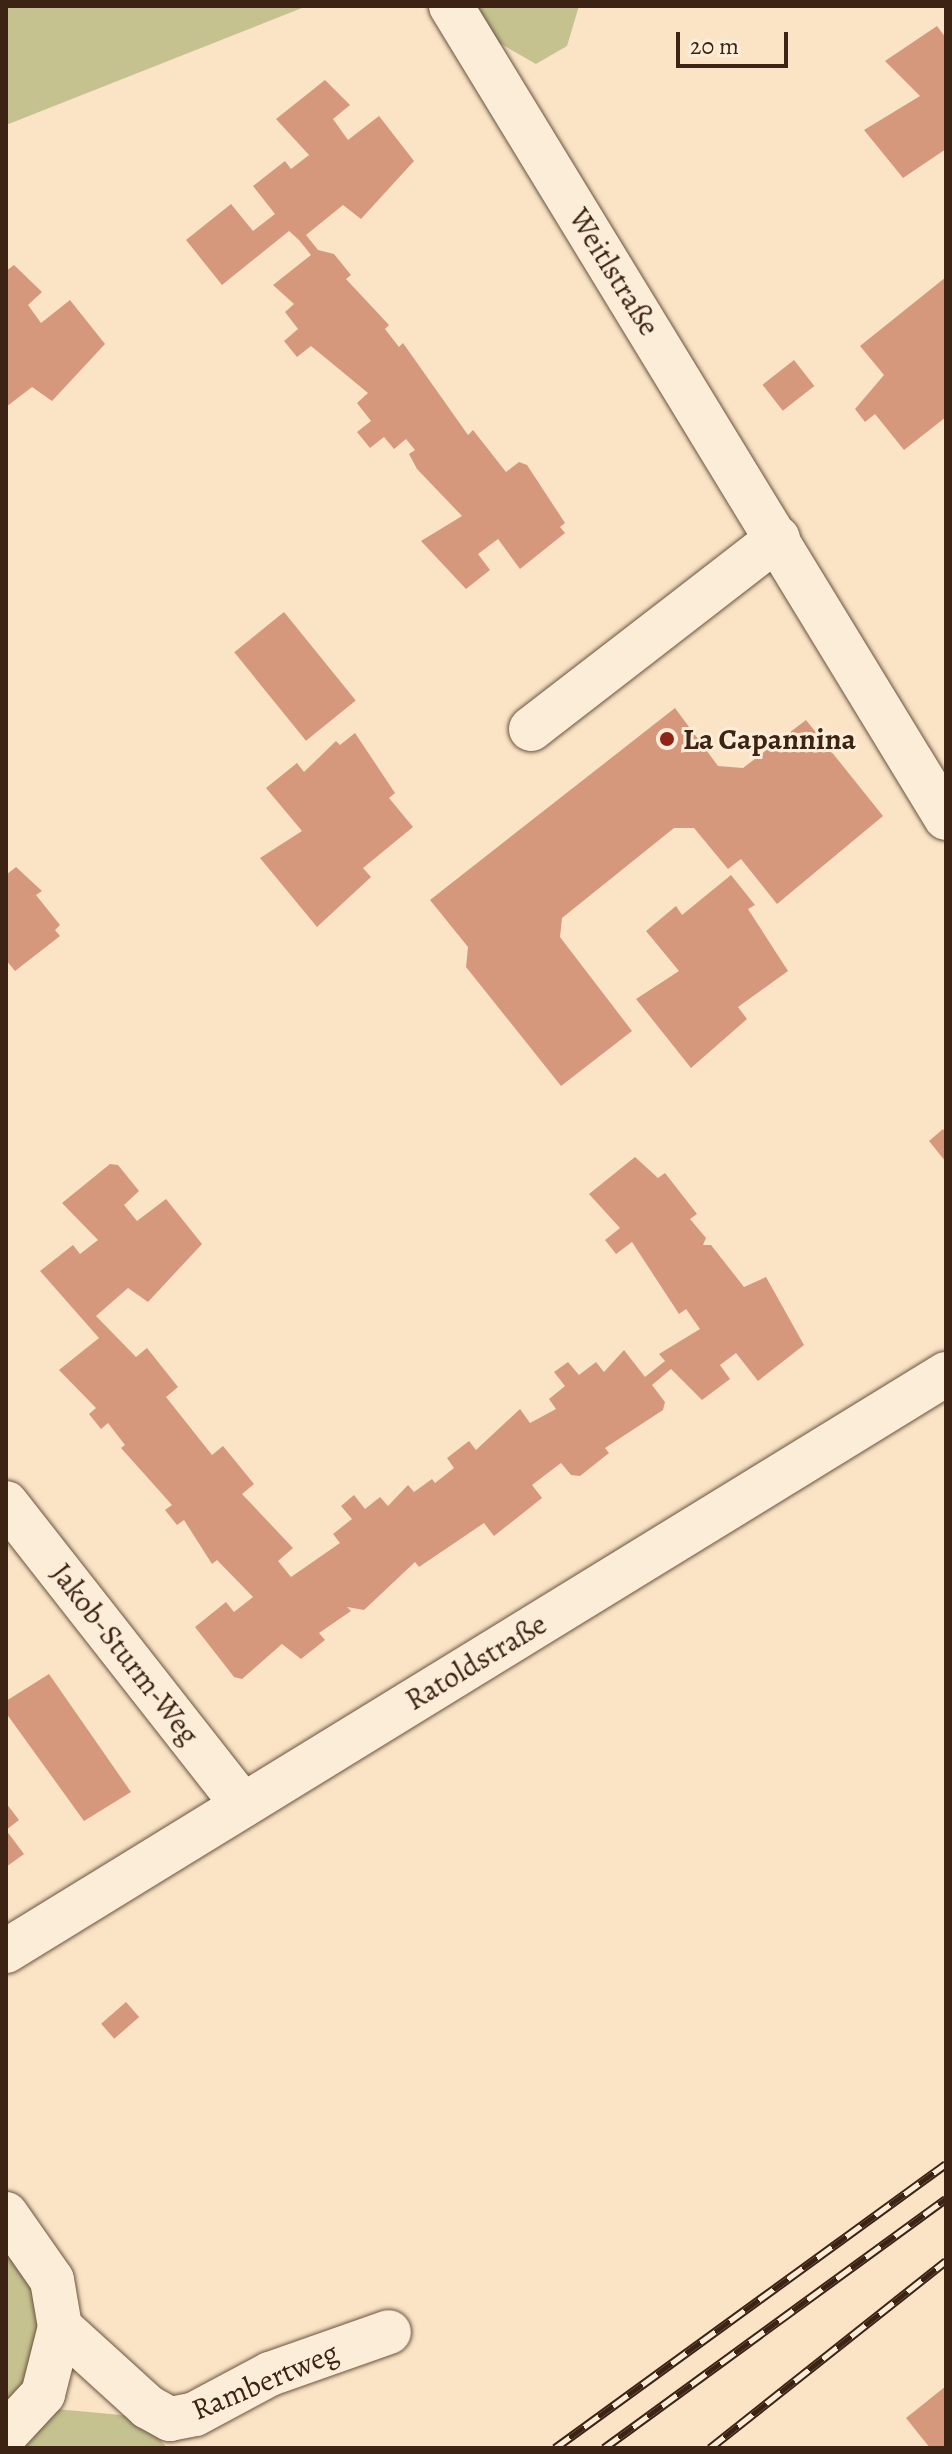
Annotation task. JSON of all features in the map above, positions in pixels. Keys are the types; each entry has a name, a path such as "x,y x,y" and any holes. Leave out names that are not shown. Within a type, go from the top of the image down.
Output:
{"street":[{"name":"Weitlstraße","path":"451,6 946,818"},
{"path":"531,729 778,538"},
{"name":"Ratoldstraße","path":"6,1951 946,1374"},
{"name":"Jakob-Sturm-Weg","path":"6,1503 243,1805"},
{"path":"6,2214 52,2280 60,2327 43,2394 6,2434"},
{"name":"Rambertweg","path":"60,2327 148,2407 170,2419 195,2414 270,2374 389,2332"}],"shaded area":[{"path":"6,6 307,6 6,125"},
{"path":"435,6 579,6 567,46 536,64"},
{"path":"6,2244 23,2266 43,2320 43,2354 6,2417"},
{"path":"56,2409 143,2417 167,2448 11,2448"}],"building":[{"path":"937,26 946,38 946,149 903,178 864,130 920,96 885,61"},
{"path":"325,80 350,105 333,119 348,140 379,116 414,161 361,219 343,205 306,235 318,250 334,254 351,275 346,279 389,325 385,329 399,347 403,343 468,435 473,430 506,472 519,462 527,465 565,523 560,527 565,533 520,569 498,539 478,554 490,570 466,589 421,541 462,516 417,469 409,454 415,450 406,439 394,449 384,437 370,448 357,432 371,421 357,403 368,393 311,346 297,357 284,341 298,329 285,312 294,304 273,285 311,255 299,240 289,231 222,285 186,240 231,204 253,231 275,214 253,186 285,161 291,169 309,155 276,119"},
{"path":"14,265 42,292 28,305 41,323 70,300 105,344 52,401 32,387 6,407 6,271"},
{"path":"946,277 946,417 904,450 875,414 865,422 855,409 884,375 860,346"},
{"path":"794,360 814,386 783,411 762,385"},
{"path":"284,612 356,701 306,741 234,652"},
{"path":"675,708 718,766 743,768 806,720 883,816 777,904 741,859 728,869 694,828 674,828 562,918 560,937 632,1031 561,1086 466,967 468,947 430,900"},
{"path":"355,733 395,793 389,798 413,827 363,868 371,877 317,927 260,858 302,831 266,788 297,763 304,772 336,741 340,745"},
{"path":"16,867 42,891 36,895 60,925 55,930 60,936 15,971 6,960 6,875"},
{"path":"731,875 755,905 748,909 788,971 738,1007 747,1019 691,1068 636,999 679,971 646,931 676,906 682,915"},
{"path":"943,1129 946,1133 946,1162 929,1141"},
{"path":"635,1157 658,1178 665,1173 697,1214 690,1219 706,1238 703,1245 711,1245 744,1287 766,1277 804,1345 758,1381 736,1353 720,1365 730,1379 702,1400 671,1369 652,1385 665,1402 663,1410 605,1448 609,1453 580,1476 571,1475 561,1463 532,1485 542,1498 494,1536 484,1523 419,1567 415,1562 364,1610 347,1607 351,1611 319,1633 325,1640 301,1659 282,1644 242,1679 234,1677 195,1627 226,1602 234,1612 253,1597 217,1560 212,1564 184,1520 177,1525 165,1510 172,1505 121,1448 125,1445 108,1423 101,1429 89,1414 96,1408 59,1370 99,1338 40,1271 73,1245 80,1254 98,1240 62,1203 110,1164 118,1165 139,1191 124,1205 137,1221 166,1199 202,1244 148,1302 128,1288 96,1316 136,1357 147,1348 178,1387 166,1397 212,1455 223,1446 254,1484 242,1494 293,1548 278,1561 291,1577 340,1543 333,1534 352,1519 341,1506 354,1495 365,1509 380,1497 388,1506 408,1485 414,1492 432,1479 435,1483 454,1468 447,1458 469,1441 476,1450 520,1409 530,1423 556,1409 549,1399 565,1386 554,1372 568,1362 579,1375 596,1362 604,1372 624,1350 645,1377 665,1361 659,1354 700,1329 686,1309 679,1314 632,1242 616,1254 605,1240 620,1228 589,1194"},
{"path":"49,1674 131,1792 84,1821 6,1713 6,1701"},
{"path":"6,1803 19,1820 6,1830"},
{"path":"6,1830 24,1854 6,1867"},
{"path":"126,2002 139,2017 114,2039 101,2024"},
{"path":"946,2386 946,2448 930,2448 906,2418"}],"railway":[{"path":"555,2448 946,2164"},
{"path":"604,2448 946,2199"},
{"path":"710,2448 946,2261"}],"place":[{"name":"La Capannina","path":"667,739"}]}
